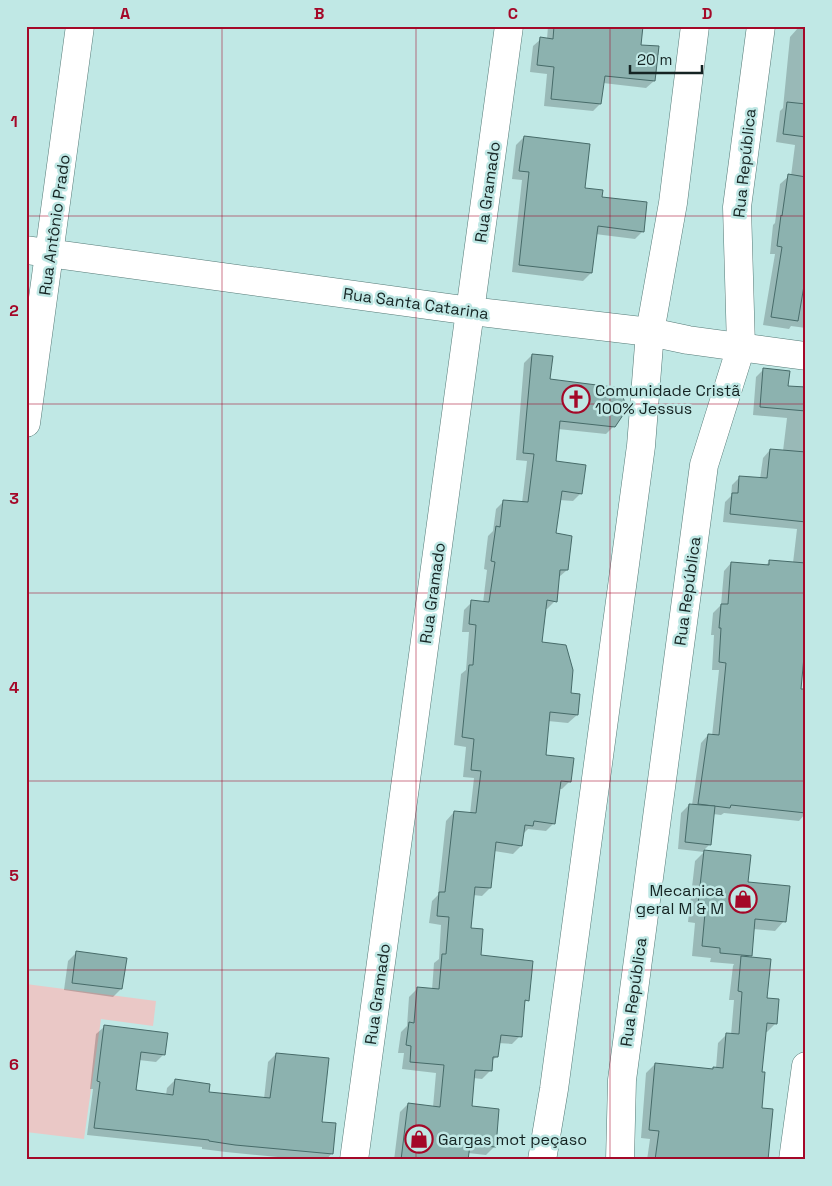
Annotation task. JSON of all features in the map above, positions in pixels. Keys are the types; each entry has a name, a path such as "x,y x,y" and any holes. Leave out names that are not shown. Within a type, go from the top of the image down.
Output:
{"street":[{"name":"Rua Antônio Prado","path":"26,423 38,252 80,26"},
{"name":"Rua Gramado","path":"354,1160 509,26"},
{"path":"542,1160 641,446 650,332 673,203 695,26"},
{"name":"Rua República","path":"620,1160 622,1080 704,465 741,347 737,207 761,26"},
{"name":"Rua Santa Catarina","path":"38,252 650,332 688,340 806,356"},
{"path":"793,1160 806,1066"}],"shaded area":[{"path":"26,984 156,1001 153,1026 101,1019 84,1139 26,1132"}],"building":[{"path":"554,26 643,26 641,45 659,46 655,81 605,76 601,104 551,99 554,67 537,65 540,37 553,39"},
{"path":"787,102 806,104 806,137 783,134"},
{"path":"524,136 590,144 585,188 603,190 602,197 647,202 644,232 598,226 592,273 519,265 529,172 519,171"},
{"path":"788,174 806,177 806,274 798,321 771,317 782,247 777,246"},
{"path":"532,354 553,356 550,379 620,388 627,409 615,427 560,421 556,461 586,465 582,494 562,491 556,533 572,536 568,570 560,570 557,602 547,600 542,642 566,645 573,670 571,693 580,694 578,715 550,712 546,755 574,758 571,782 561,781 555,824 534,821 533,826 525,825 522,846 496,842 491,888 475,887 471,928 483,929 481,955 533,961 529,1001 525,1000 522,1037 501,1035 498,1057 493,1057 492,1071 475,1070 472,1106 499,1109 496,1147 470,1145 468,1160 401,1160 408,1103 440,1107 444,1065 410,1062 411,1046 406,1045 409,1022 414,1023 417,987 439,989 442,954 446,954 449,917 437,916 439,892 445,892 454,811 476,813 481,771 471,770 474,739 462,737 469,665 473,665 476,625 469,624 471,600 489,602 495,562 491,561 496,526 500,527 503,500 528,502 534,454 523,453"},
{"path":"763,368 790,371 788,386 806,387 806,411 760,407"},
{"path":"770,449 806,452 806,522 730,514 732,493 738,493 739,476 767,478"},
{"path":"769,560 806,563 806,635 801,689 806,689 806,813 731,805 730,808 698,804 708,734 719,735 726,663 719,662 721,628 719,628 721,604 728,604 731,562 769,565"},
{"path":"689,804 715,806 711,845 685,842"},
{"path":"704,850 751,855 748,882 790,886 786,922 755,919 752,956 720,953 720,948 702,946 705,913 697,913"},
{"path":"76,951 127,958 122,989 72,983"},
{"path":"741,956 771,959 767,998 779,999 777,1024 767,1023 762,1072 765,1072 762,1108 773,1109 768,1160 655,1160 659,1131 649,1130 655,1063 713,1069 713,1067 723,1068 726,1033 739,1034 742,992 738,991"},
{"path":"104,1025 168,1033 165,1055 141,1052 136,1090 173,1095 175,1079 210,1084 209,1092 270,1098 276,1053 329,1058 322,1122 336,1123 333,1154 235,1145 209,1140 94,1128 100,1082 97,1081"}],"place":[{"name":"Comunidade Cristã 100% Jessus","path":"576,399"},
{"name":"Mecanica geral M & M","path":"743,899"},
{"name":"Gargas mot peçaso","path":"419,1139"}]}
